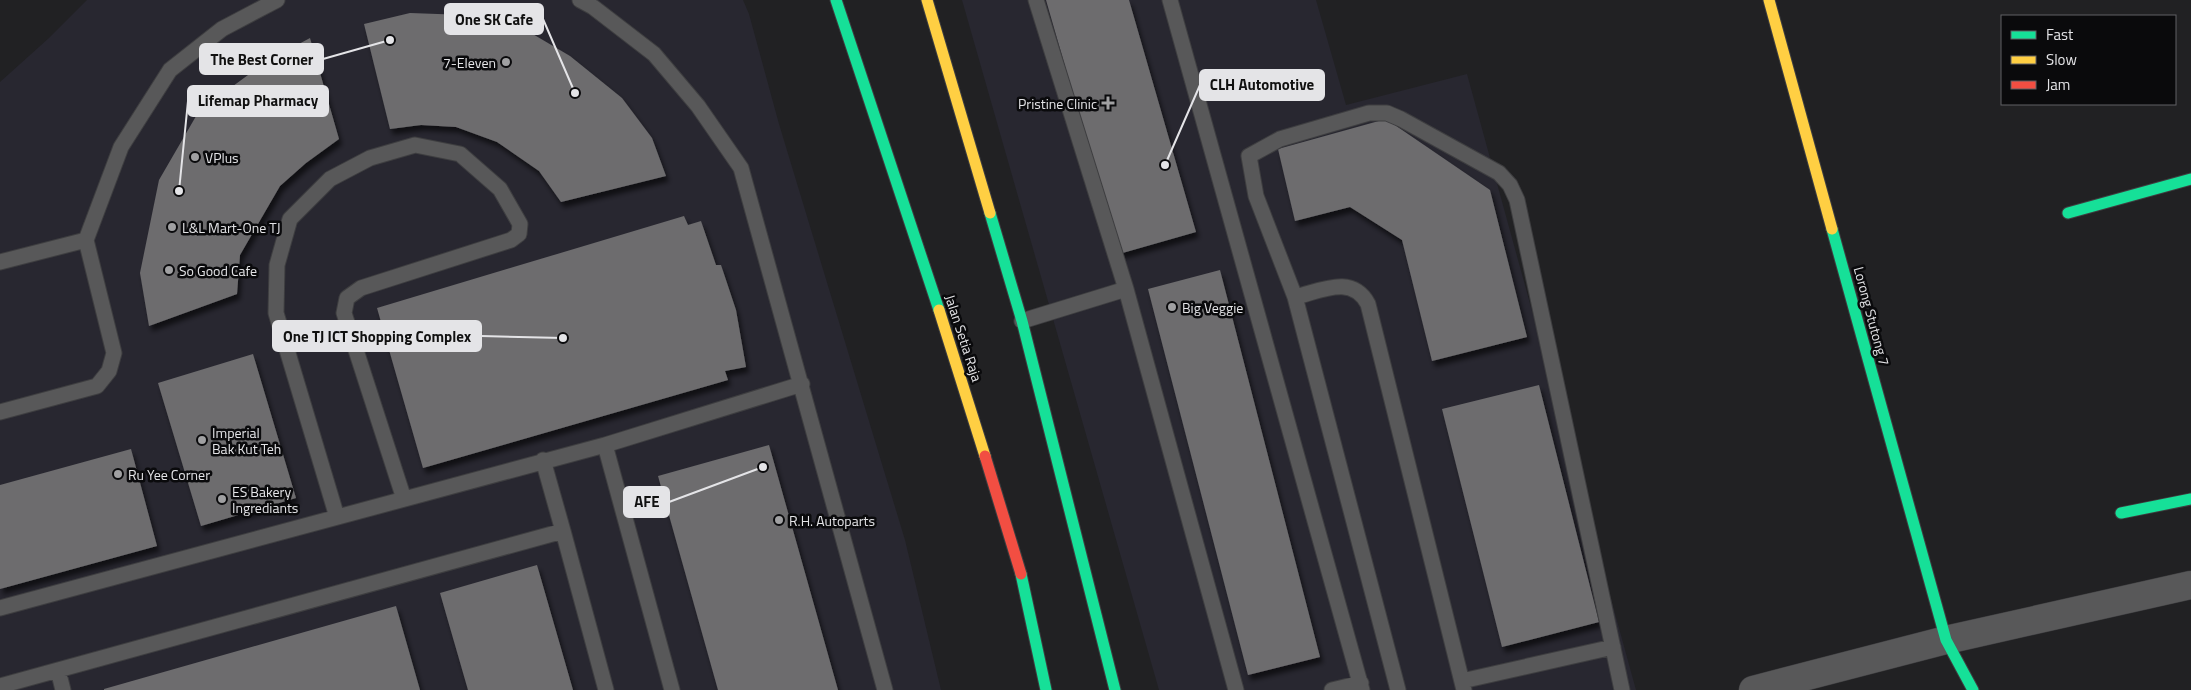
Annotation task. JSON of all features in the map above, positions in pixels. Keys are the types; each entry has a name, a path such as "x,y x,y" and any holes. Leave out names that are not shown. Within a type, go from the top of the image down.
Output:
{"main road":[{"name":"Jalan Setia Raja","path":"836,0 948,337 1021,574 1046,690"},
{"path":"927,0 1022,321 1115,690"},
{"name":"Lorong Stutong 7","path":"1769,0 1946,640 1973,690"},
{"path":"2068,213 2191,179"},
{"path":"2120,514 2191,499"}],"street":[{"path":"1753,690 1946,640 2191,585"}],"lane":[{"path":"0,412 97,386 109,371 114,353 86,240 121,147 170,70 222,29 277,0"},
{"path":"580,0 594,7 654,54 698,106 741,168 885,690"},
{"path":"1036,0 1126,289 1236,690"},
{"path":"1170,0 1362,687 1332,690"},
{"path":"1398,690 1295,297 1256,196 1249,156 1280,139 1369,113 1387,114 1499,173 1510,185 1517,200 1622,690"},
{"path":"337,517 276,313 277,265 290,219 330,179 370,158 415,145 460,154 500,189 520,224 519,234 511,240 361,288 347,298 344,312 404,499"},
{"path":"0,262 86,240"},
{"path":"1295,297 1348,286 1357,290 1368,304 1463,686 1613,647"},
{"path":"1022,321 1126,289"},
{"path":"0,608 543,460 605,445 802,384"},
{"path":"605,445 672,690"},
{"path":"543,460 606,690"},
{"path":"0,686 563,531"},
{"path":"58,670 64,690"}],"shaded area":[{"path":"87,0 743,0 749,14 779,124 905,540 941,690 0,690 0,82 49,38"},
{"path":"962,0 1316,0 1346,105 1467,74 1636,690 1159,690"}],"building":[{"path":"1046,0 1129,0 1196,232 1119,254"},
{"path":"410,13 465,15 514,23 570,56 622,98 652,138 666,176 561,202 539,171 497,142 456,127 421,125 390,129 364,24"},
{"path":"310,38 339,139 306,163 280,186 240,255 237,294 149,326 140,273 159,180 199,111 267,61"},
{"path":"1386,119 1490,190 1527,337 1432,361 1402,240 1350,207 1295,221 1278,149"},
{"path":"684,216 688,225 701,221 716,265 721,265 736,310 746,367 725,371 728,380 423,468 377,308"},
{"path":"1220,270 1320,657 1248,675 1148,289"},
{"path":"253,354 296,498 201,526 158,383"},
{"path":"1539,385 1599,622 1502,647 1442,409"},
{"path":"769,445 838,690 718,690 658,476"},
{"path":"131,449 157,546 0,589 0,485"},
{"path":"537,565 573,690 468,690 440,593"},
{"path":"396,606 420,690 104,690 104,689"}],"traffic: fast":[{"path":"836,0 939,310"},
{"path":"2068,213 2191,179"},
{"path":"990,213 1022,321 1115,690"},
{"path":"1832,229 1946,640 1973,690"},
{"path":"2121,513 2191,499"},
{"path":"1021,574 1046,690"}],"traffic: slow":[{"path":"927,0 990,213"},
{"path":"1769,0 1832,229"},
{"path":"939,310 985,456"}],"traffic: jam":[{"path":"985,456 1021,574"}],"place":[{"name":"The Best Corner","path":"390,40"},
{"name":"7-Eleven","path":"506,62"},
{"name":"One SK Cafe","path":"575,93"},
{"name":"Pristine Clinic","path":"1108,103"},
{"name":"VPlus","path":"195,157"},
{"name":"CLH Automotive","path":"1165,165"},
{"name":"Lifemap Pharmacy","path":"179,191"},
{"name":"L&L Mart-One TJ","path":"172,227"},
{"name":"So Good Cafe","path":"169,270"},
{"name":"Big Veggie","path":"1172,307"},
{"name":"One TJ ICT Shopping Complex","path":"563,338"},
{"name":"Imperial Bak Kut Teh","path":"202,440"},
{"name":"AFE","path":"763,467"},
{"name":"Ru Yee Corner","path":"118,474"},
{"name":"ES Bakery Ingrediants","path":"222,499"},
{"name":"R.H. Autoparts","path":"779,520"}]}
